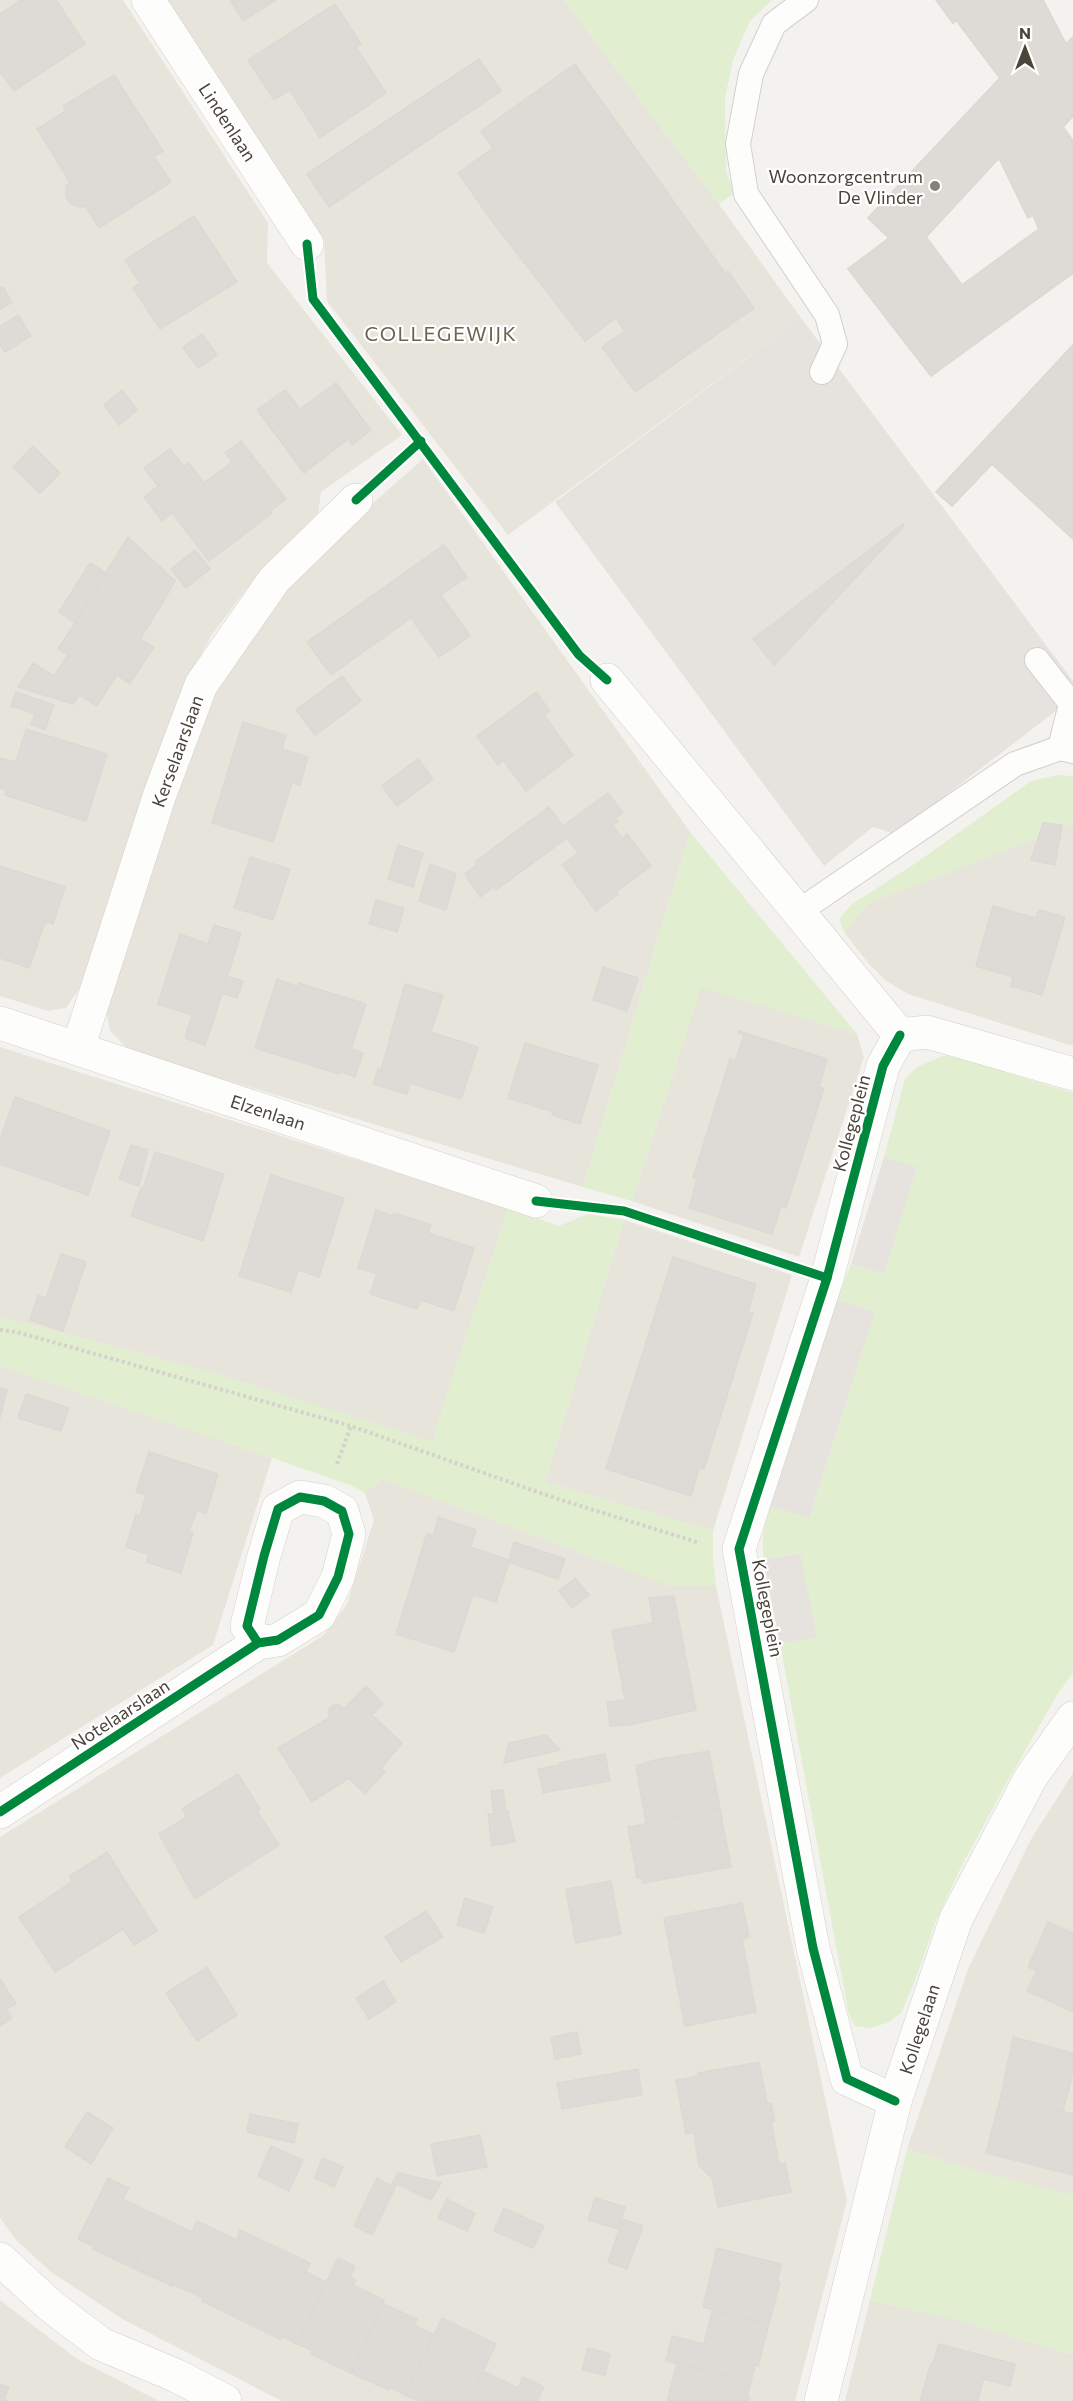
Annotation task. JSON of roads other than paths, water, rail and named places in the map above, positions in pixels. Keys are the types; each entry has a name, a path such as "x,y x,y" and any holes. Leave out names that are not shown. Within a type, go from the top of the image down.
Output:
{"street":[{"name":"Lindenlaan","path":"148,0 308,244"},
{"name":"Kerselaarslaan","path":"78,1048 160,794 201,685 274,580 356,500"},
{"path":"607,680 900,1035 927,1032 1073,1074"},
{"name":"Elzenlaan","path":"0,1023 536,1201"},
{"name":"Kollegeplein","path":"895,2101 847,2079 813,1948 739,1549 826,1278 883,1066 900,1035"},
{"name":"Notelaarslaan","path":"0,1812 258,1643"},
{"name":"Kollegelaan","path":"821,2401 895,2101 956,1919 1031,1777 1073,1718"},
{"path":"0,2259 51,2307 101,2344 177,2376 225,2401"}],"lane":[{"path":"806,0 774,24 751,74 738,144 746,194 827,315 835,344 822,372"},
{"path":"798,912 1015,764 1067,749 1072,705 1037,660"}],"place":[{"name":"Woonzorgcentrum De Vlinder","path":"935,186"}],"district":[{"name":"COLLEGEWIJK","path":"441,333"}]}
